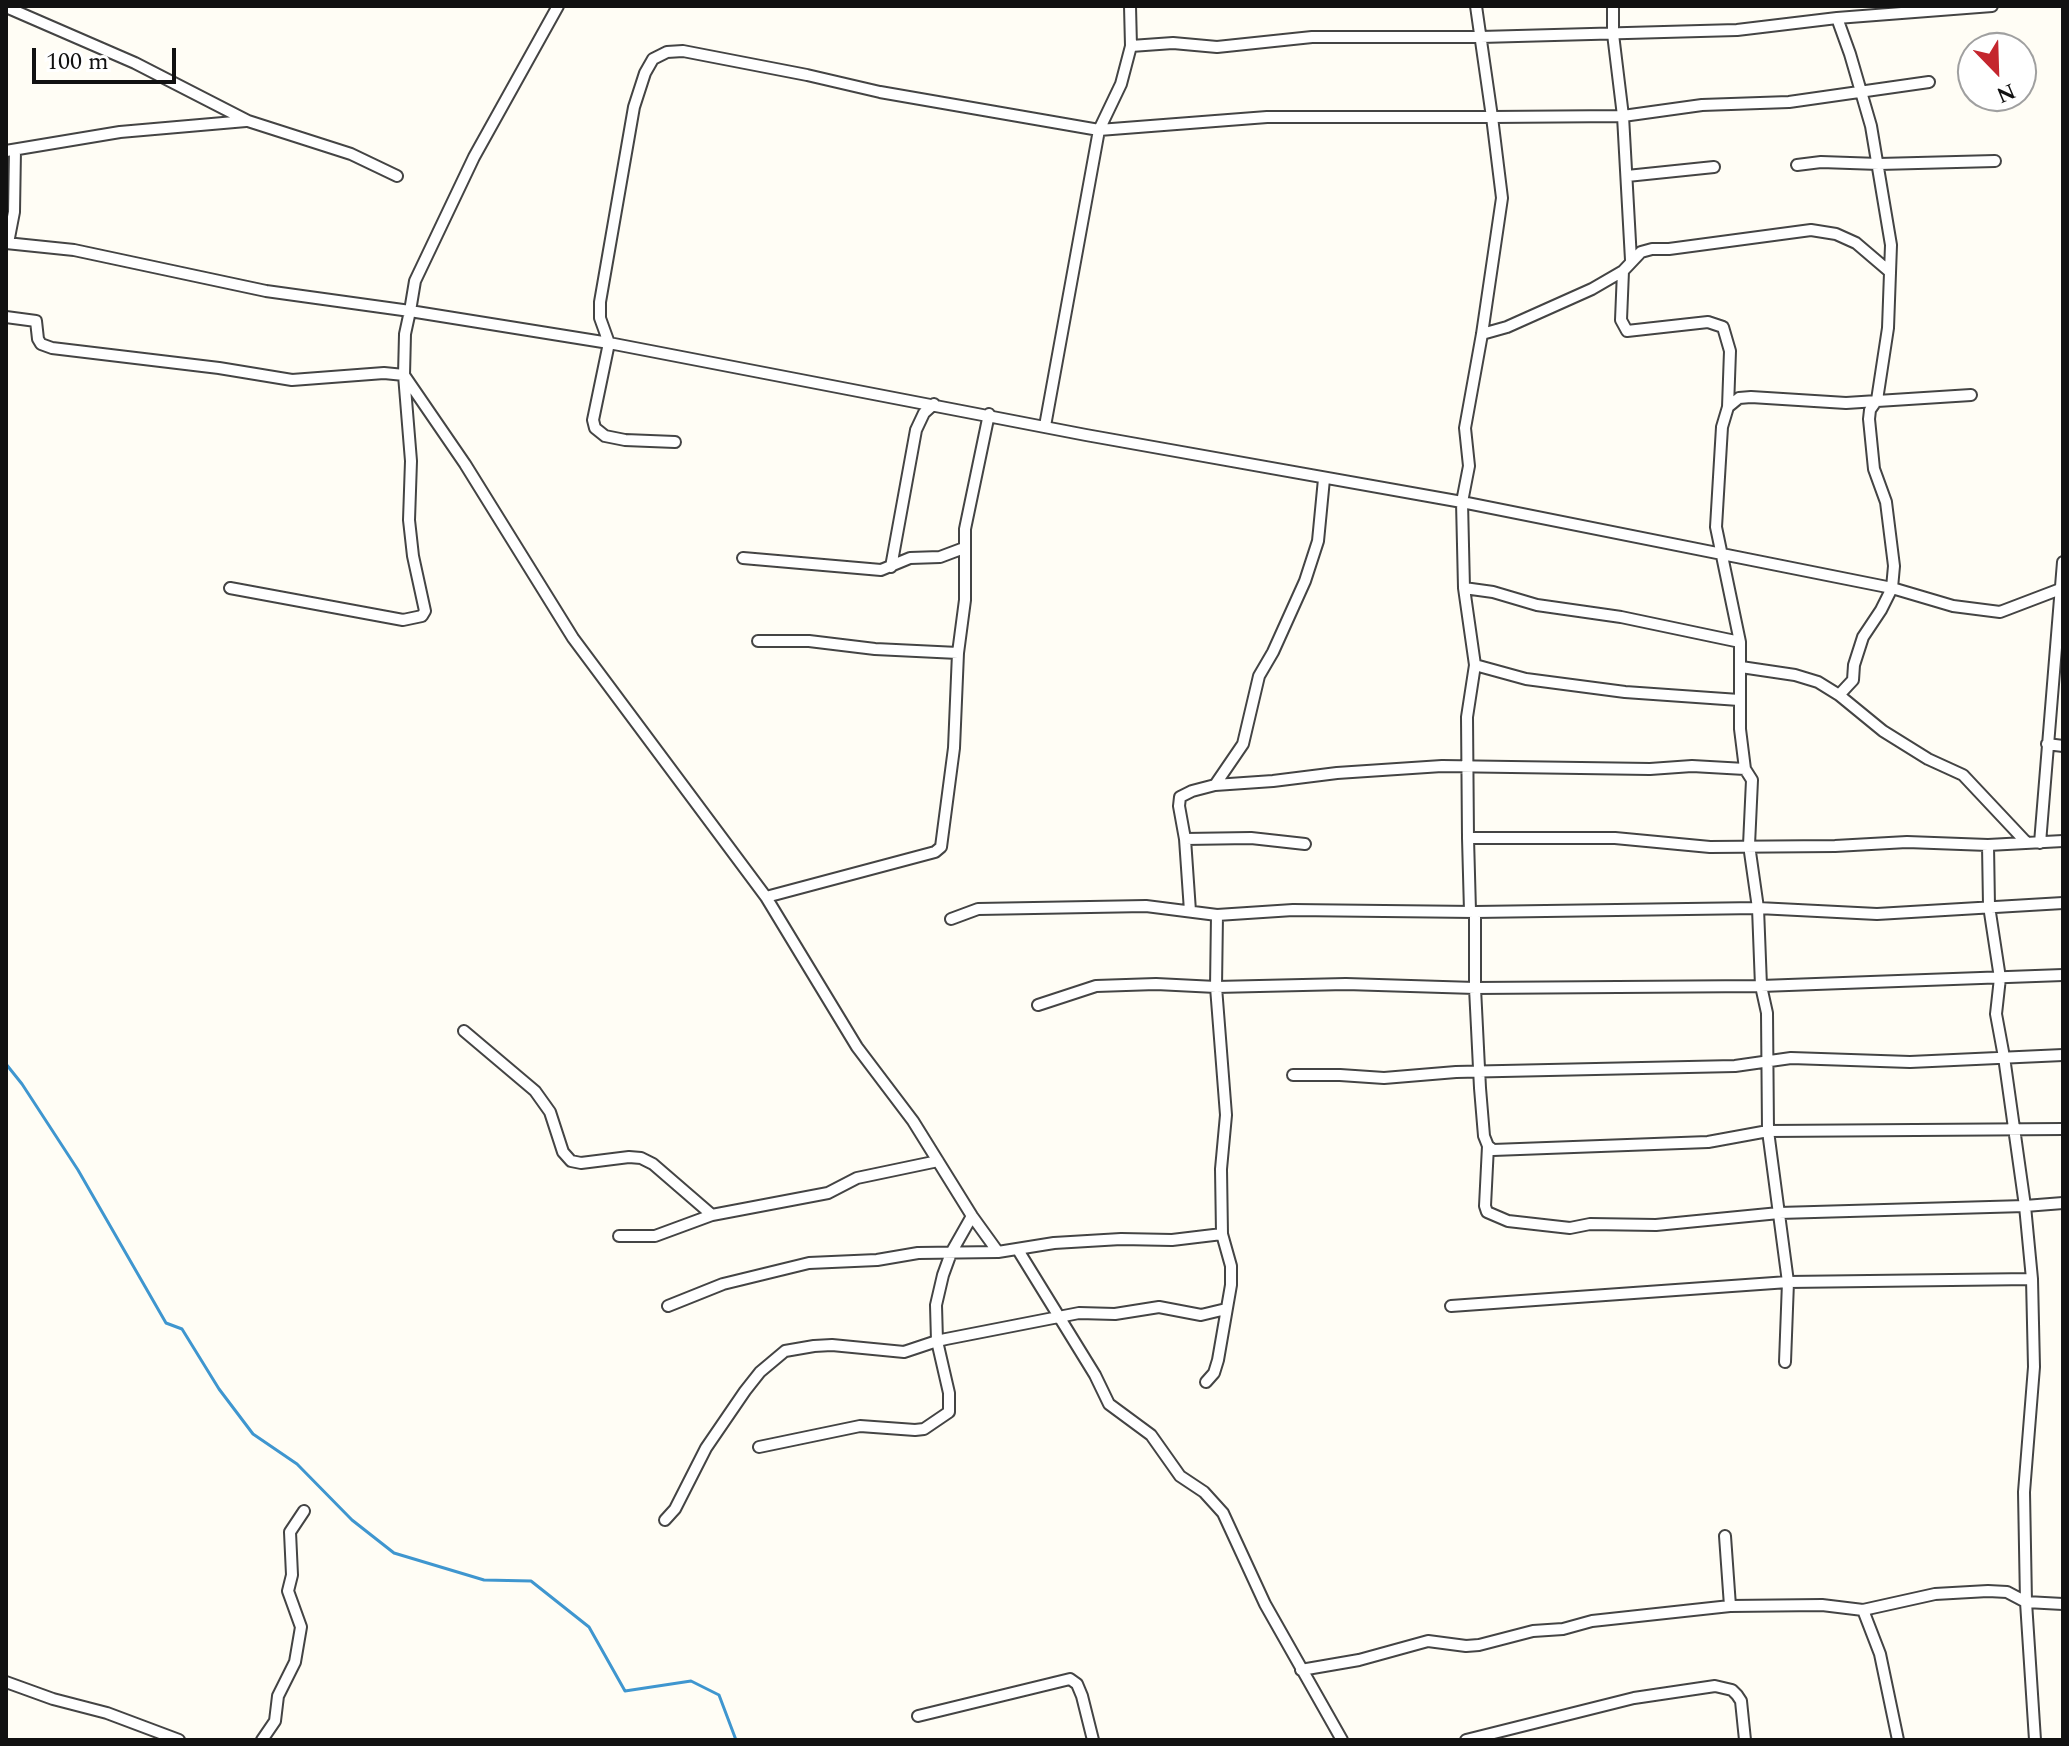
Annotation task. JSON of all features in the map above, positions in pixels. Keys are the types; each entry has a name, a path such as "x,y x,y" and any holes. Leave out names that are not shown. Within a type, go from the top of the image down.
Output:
{"street":[{"path":"230,588 403,620 422,616 425,611 409,520 411,461 404,375 405,334 415,281 474,157 558,6"},
{"path":"1045,426 1099,130 1121,84 1131,46 1130,6"},
{"path":"1476,6 1502,198 1465,428 1469,466 1462,502 1464,588 1475,665 1467,717 1468,838 1484,1136 1488,1146 1487,1212 1508,1221 1570,1228 1590,1224 1656,1225 1779,1213 2063,1203"},
{"path":"1613,6 1631,260"},
{"path":"1131,46 1173,43 1217,47 1312,37 1481,37 1737,30 1837,18 1992,6"},
{"path":"6,7 135,63 248,121 351,154 397,176"},
{"path":"1837,18 1871,126 1891,245 1888,328 1877,400 1870,410 1870,445 1889,517 1894,566 1892,588 1863,637 1854,665 1853,680 1839,695"},
{"path":"675,442 605,436 595,428 593,420 609,343 599,312 634,107 653,59 667,52 683,51 880,92 1099,130 1267,117 1623,116 1702,105 1789,102 1929,82"},
{"path":"248,121 134,130 10,150 14,212 7,243 74,250 266,291 609,343 1324,479 1462,502 1892,588 1953,606 2000,612 2062,588"},
{"path":"1797,165 1821,162 1995,161"},
{"path":"1627,176 1714,167"},
{"path":"1482,334 1507,327 1592,289 1623,271 1641,252 1652,249 1811,230 1836,234 1856,243 1890,272"},
{"path":"1623,271 1621,320 1627,331 1708,322 1723,327 1730,351 1728,407 1722,427 1716,527 1740,642 1739,700 1745,769 1752,780 1749,845 1758,908 1761,986 1767,1013 1768,1131 1788,1282 1785,1362"},
{"path":"6,317 36,321 38,339 41,344 52,348 292,380 384,373 404,375 465,464 573,638 766,897 809,963 857,1047 913,1121 998,1252"},
{"path":"1728,407 1739,398 1751,397 1846,403 1971,395"},
{"path":"891,567 916,430 924,413 934,404"},
{"path":"766,897 920,856 941,847 954,748 958,653 965,600 965,529 989,414"},
{"path":"1215,785 1243,744 1259,676 1305,581 1318,541 1324,479"},
{"path":"743,558 865,570 891,567 910,558 951,555 964,548"},
{"path":"2040,843 2063,562"},
{"path":"1464,588 1493,592 1537,605 1621,617 1740,642"},
{"path":"758,641 809,641 875,649 958,653"},
{"path":"1475,665 1526,679 1625,692 1739,700"},
{"path":"1741,667 1795,675 1818,682 1883,731 1928,759 1963,775 2026,842"},
{"path":"2047,744 2063,746"},
{"path":"1190,911 1180,797 1215,785 1337,773 1468,767 1650,769 1692,766 1745,769"},
{"path":"1185,839 1251,838 1305,844"},
{"path":"1468,838 1615,838 1710,847 1907,842 1988,845 2063,841"},
{"path":"1988,845 1989,906 2000,978 1996,1014 2025,1206 2032,1279 2034,1367 2024,1492 2026,1602 2035,1740"},
{"path":"951,919 978,909 1146,906 1217,915 1293,910 1473,912 1758,908 1877,914 2063,903"},
{"path":"1206,1382 1214,1373 1218,1360 1231,1285 1231,1266 1222,1234 1221,1169 1226,1115 1216,987 1217,915"},
{"path":"1038,1005 1096,986 1156,984 1475,988 1761,986 2063,975"},
{"path":"464,1031 535,1091 550,1112 563,1152 571,1161 581,1163 641,1158 653,1164 712,1215"},
{"path":"1293,1075 1384,1078 1480,1072 1735,1066 1768,1060 1910,1062 2063,1055"},
{"path":"1488,1146 1493,1150 1708,1142 1768,1131 2063,1129"},
{"path":"619,1236 655,1236 712,1215 828,1193 857,1178 938,1161"},
{"path":"759,1447 860,1426 924,1429 949,1412 951,1404 937,1341 936,1305 951,1253 972,1216"},
{"path":"668,1306 723,1284 809,1263 877,1260 918,1253 998,1252 1054,1243 1172,1240 1222,1234"},
{"path":"1018,1250 1109,1404 1151,1435 1180,1476 1204,1492 1223,1513 1259,1593 1342,1740"},
{"path":"1451,1306 1788,1282 2032,1279"},
{"path":"665,1520 675,1509 706,1448 745,1391 760,1372 785,1351 832,1345 904,1352 937,1341 1079,1313 1115,1314 1159,1307 1201,1315 1226,1309"},
{"path":"262,1740 275,1721 278,1696 295,1662 301,1627 288,1591 292,1575 290,1532 304,1511"},
{"path":"1725,1536 1730,1606"},
{"path":"1301,1670 1359,1660 1428,1641 1479,1645 1533,1631 1563,1629 1592,1621 1730,1606 1822,1605 1863,1610 1958,1592 2007,1592 2026,1602 2063,1604"},
{"path":"1863,1610 1880,1654 1898,1740"},
{"path":"918,1716 1070,1679 1077,1684 1082,1696 1093,1740"},
{"path":"6,1682 53,1699 107,1713 179,1740"},
{"path":"1466,1740 1532,1721 1634,1698 1715,1686 1732,1690 1741,1701 1745,1740"}],"waterway":[{"path":"6,1064 78,1170 166,1323 182,1329 219,1389 253,1434 297,1464 352,1520 394,1553 484,1580 531,1581 589,1627 625,1691 691,1681 719,1695 736,1740"}]}
